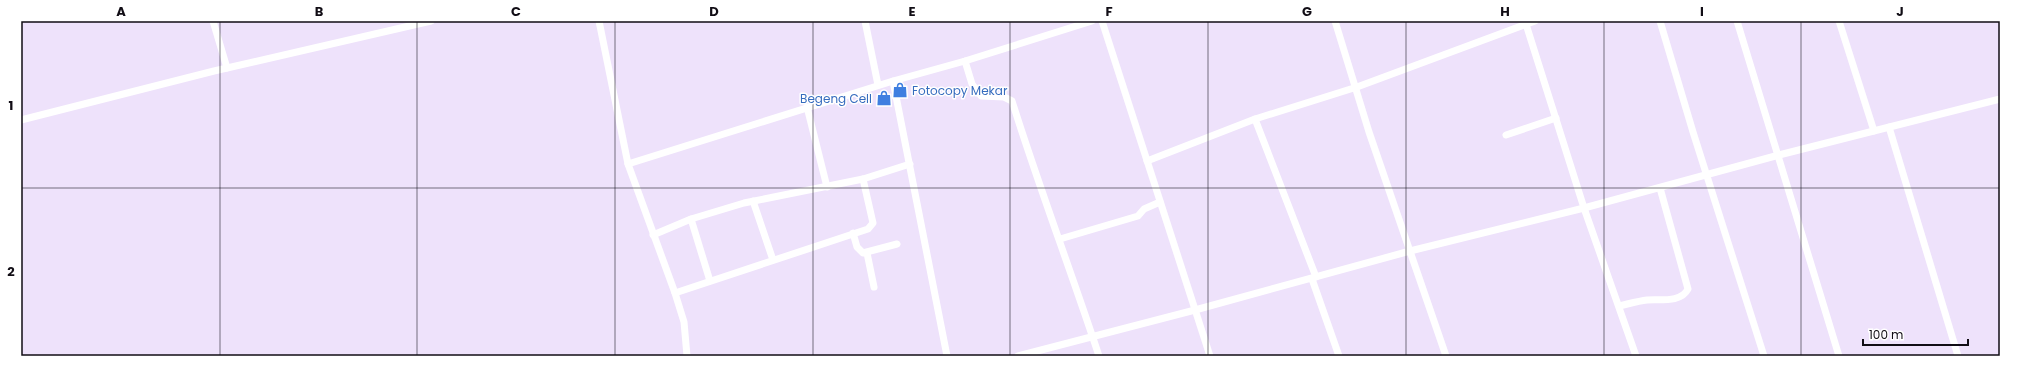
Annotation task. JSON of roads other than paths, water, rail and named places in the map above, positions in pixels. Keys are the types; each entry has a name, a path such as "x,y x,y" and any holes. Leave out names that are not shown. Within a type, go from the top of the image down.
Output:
{"street":[{"path":"213,21 227,68"},
{"path":"21,120 227,68 431,21"},
{"path":"599,21 628,164 653,235 676,293 684,322 687,356"},
{"path":"864,21 878,85"},
{"path":"628,164 878,85 965,61 1092,21"},
{"path":"1102,21 1210,356"},
{"path":"1335,21 1370,132 1446,356"},
{"path":"1147,161 1255,119 1357,87 1525,22 1535,21"},
{"path":"1660,21 1764,356"},
{"path":"1737,21 1839,356"},
{"path":"1840,21 1874,131"},
{"path":"1525,22 1584,208 1636,356"},
{"path":"965,61 978,93 983,97 1004,97 1012,102 1032,165 1060,239 1099,356"},
{"path":"893,81 947,356"},
{"path":"1018,356 1195,310 1410,251 1584,208 2000,99"},
{"path":"807,107 826,187"},
{"path":"1506,135 1556,118"},
{"path":"1255,119 1314,278 1339,356"},
{"path":"1889,127 1958,356"},
{"path":"653,235 690,219 754,201 863,179 910,164"},
{"path":"676,293 868,228 873,223 863,179"},
{"path":"1618,306 1646,300 1678,298 1686,293 1688,289 1660,188"},
{"path":"754,201 773,260"},
{"path":"1060,239 1134,217 1140,214 1144,209 1160,202"},
{"path":"690,219 710,281"},
{"path":"853,233 857,247 860,251 867,253 898,244"},
{"path":"867,253 874,287"}],"place":[{"name":"Fotocopy Mekar","path":"900,90"},
{"name":"Begeng Cell","path":"884,98"}]}
